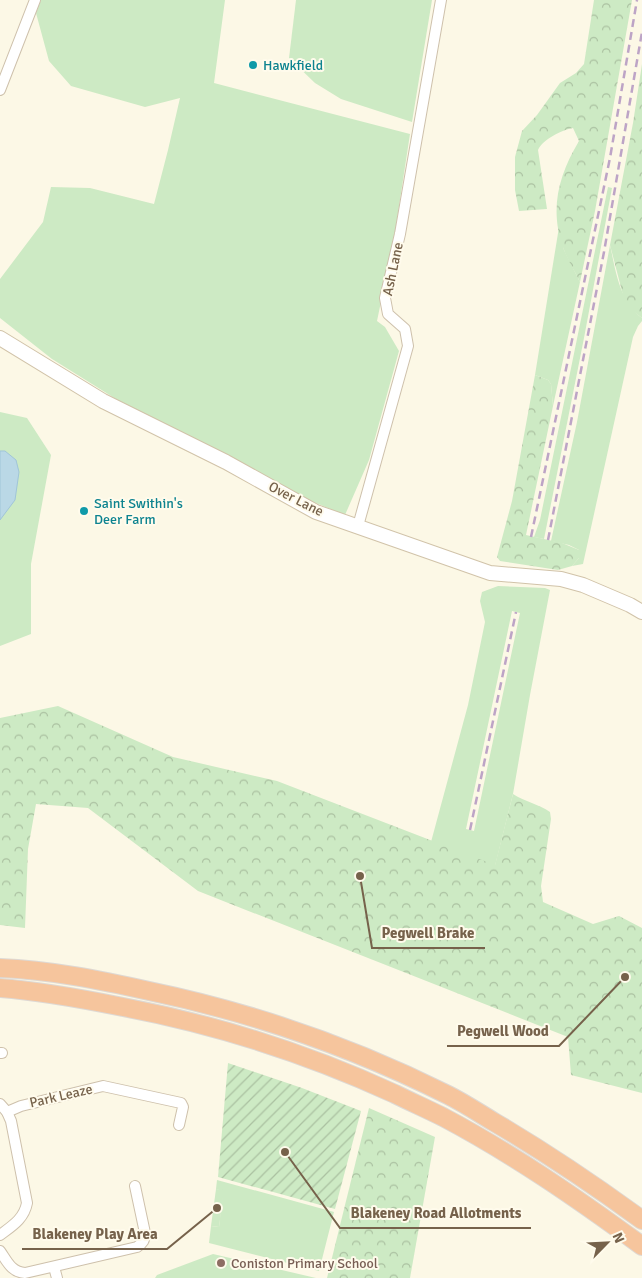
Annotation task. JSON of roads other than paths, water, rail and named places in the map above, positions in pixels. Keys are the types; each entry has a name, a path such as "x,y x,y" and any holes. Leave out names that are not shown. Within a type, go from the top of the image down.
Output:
{"highway":[{"path":"0,968 97,980 180,997 266,1020 359,1054 450,1096 520,1137 607,1194 642,1220"},
{"path":"0,988 93,1001 176,1017 239,1034 300,1054 350,1074 442,1116 515,1158 642,1246"}],"street":[{"path":"0,90 35,0"},
{"name":"Ash Lane","path":"358,526 408,346 408,337 405,329 388,314 385,298 400,234 441,0"},
{"name":"Over Lane","path":"0,338 102,401 226,462 316,512 490,573 561,579 630,605 642,612"},
{"name":"Park Leaze","path":"8,1112 21,1106 107,1086 181,1103 183,1107 179,1125"},
{"path":"0,1104 8,1112 11,1121 27,1203 26,1211 22,1218 0,1235"},
{"path":"0,1251 12,1269 16,1272 25,1273 137,1247 143,1244 145,1233 136,1186"},
{"path":"54,1266 57,1278"}],"water":[{"path":"0,451 5,451 16,460 19,472 15,500 0,520"}],"railway":[{"path":"531,537 610,158 637,0"},
{"path":"548,540 604,252 642,32"},
{"path":"470,830 516,612"}],"place":[{"name":"Hawkfield","path":"253,65"},
{"name":"Saint Swithin's Deer Farm","path":"84,511"},
{"name":"Pegwell Brake","path":"360,876"},
{"name":"Pegwell Wood","path":"625,977"},
{"name":"Blakeney Road Allotments","path":"285,1152"},
{"name":"Blakeney Play Area","path":"217,1208"},
{"name":"Coniston Primary School","path":"221,1263"}]}
